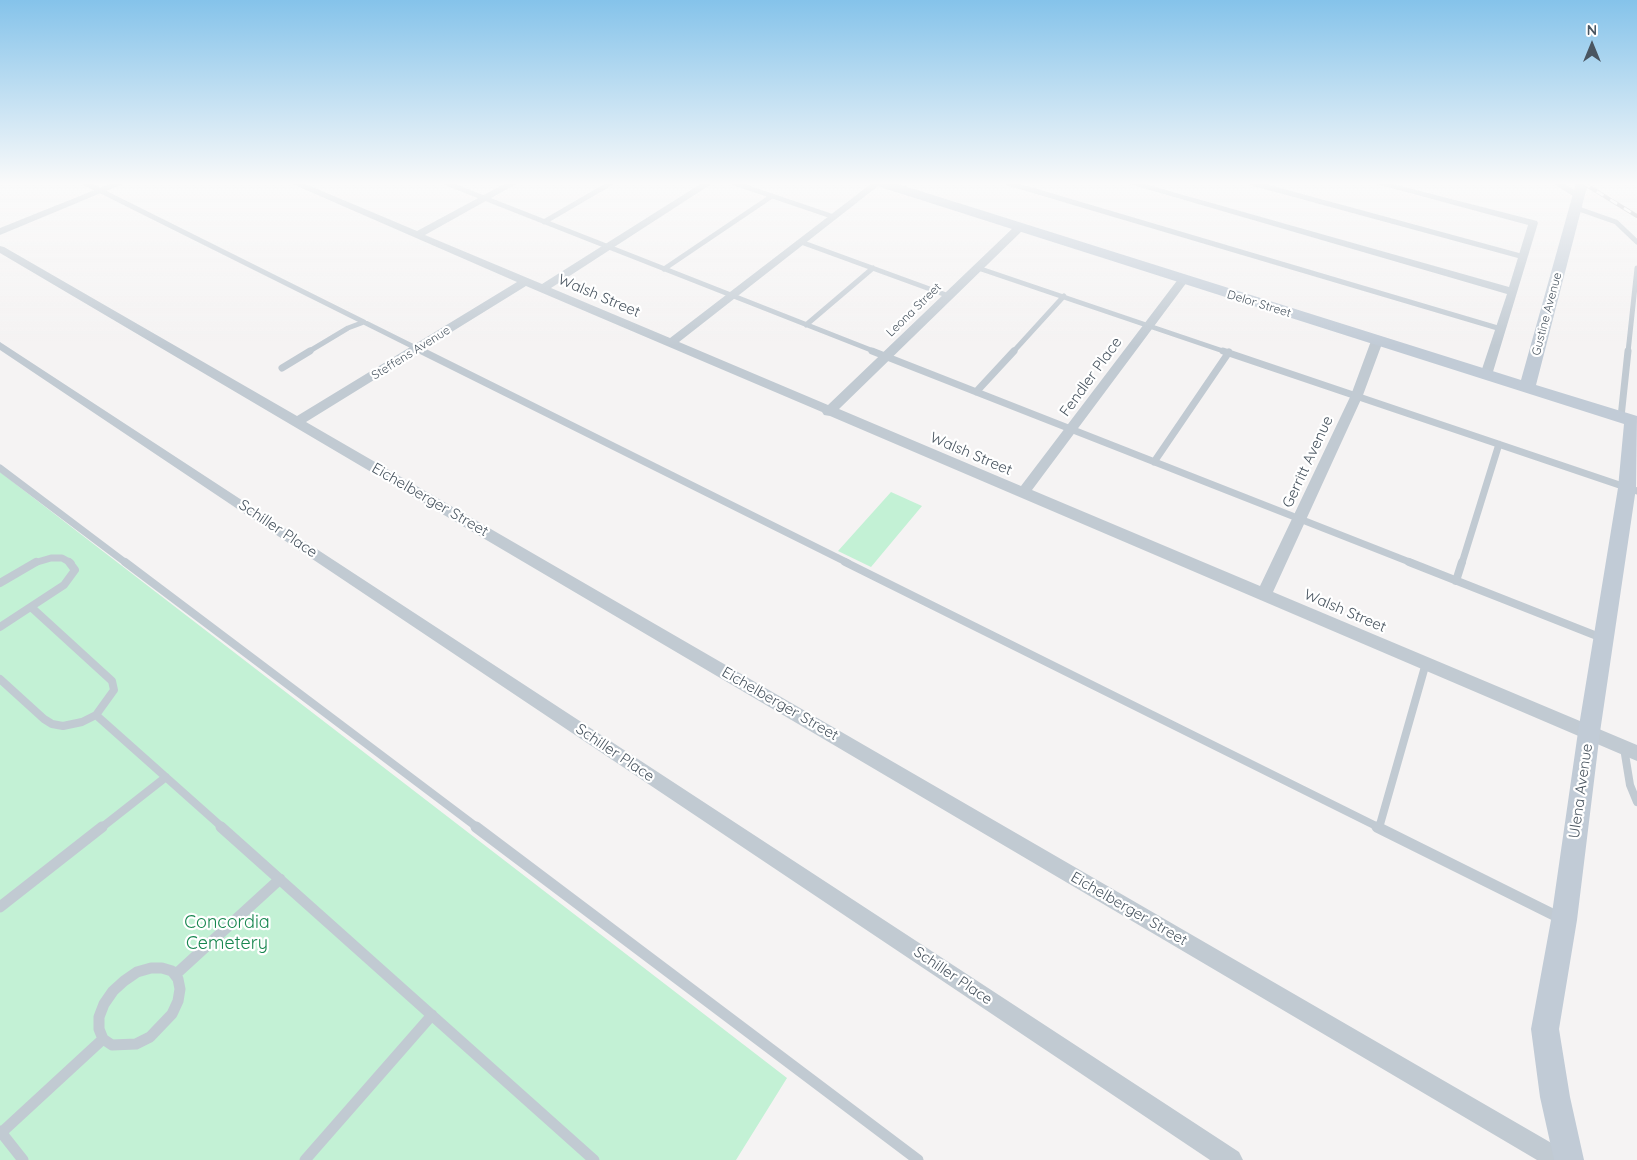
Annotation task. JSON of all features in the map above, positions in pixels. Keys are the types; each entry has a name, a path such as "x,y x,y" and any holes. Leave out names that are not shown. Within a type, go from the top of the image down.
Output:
{"street":[{"name":"Walsh Street","path":"419,237 1637,753"},
{"path":"541,289 624,237"},
{"path":"670,343 807,237"},
{"name":"Leona Street","path":"828,412 1010,237"},
{"name":"Delor Street","path":"1048,237 1630,420"},
{"path":"1320,237 1513,292"},
{"path":"1486,375 1529,237"},
{"name":"Gustine Avenue","path":"1527,388 1568,237"},
{"name":"Eichelberger Street","path":"0,249 1559,1160"},
{"name":"Fendler Place","path":"1023,493 1183,280"},
{"name":"Steffens Avenue","path":"297,422 525,282"},
{"name":"Gerritt Avenue","path":"1264,595 1357,395 1377,341"},
{"name":"Schiller Place","path":"0,345 1231,1160"},
{"name":"Ulena Avenue","path":"1569,1160 1555,1098 1545,1029 1564,920 1589,732 1632,489 1630,420"}],"lane":[{"path":"194,237 1564,920"},
{"path":"583,237 1604,639"},
{"path":"664,269 711,237"},
{"path":"1191,237 1501,329"},
{"path":"1454,237 1524,256"},
{"path":"801,242 949,296"},
{"path":"806,325 873,268"},
{"path":"978,268 1632,489"},
{"path":"1630,420 1637,268"},
{"path":"976,392 1064,296"},
{"path":"282,368 348,328 364,322"},
{"path":"1154,462 1229,352"},
{"path":"1456,581 1498,444"},
{"path":"0,468 918,1160"},
{"path":"0,583 38,561 51,558 62,558 71,563 75,570 64,585 0,627"},
{"path":"0,679 44,719 52,724 63,726 82,722 96,715 114,690 112,681 31,607"},
{"path":"1379,828 1426,663"},
{"path":"96,715 594,1160"},
{"path":"1624,748 1630,785 1637,802"},
{"path":"0,907 166,777"},
{"path":"175,975 280,879"},
{"path":"151,968 162,968 175,975 180,989 178,1001 172,1014 162,1026 136,1044 123,1046 112,1044 103,1039 99,1029 99,1017 108,998 124,980 137,972 151,968"},
{"path":"305,1160 432,1015"},
{"path":"23,1160 1,1132 103,1039"}],"green space":[{"name":"Concordia Cemetery","path":"0,472 787,1078 736,1160 0,1160"},
{"path":"891,492 922,506 871,567 838,551"}]}
